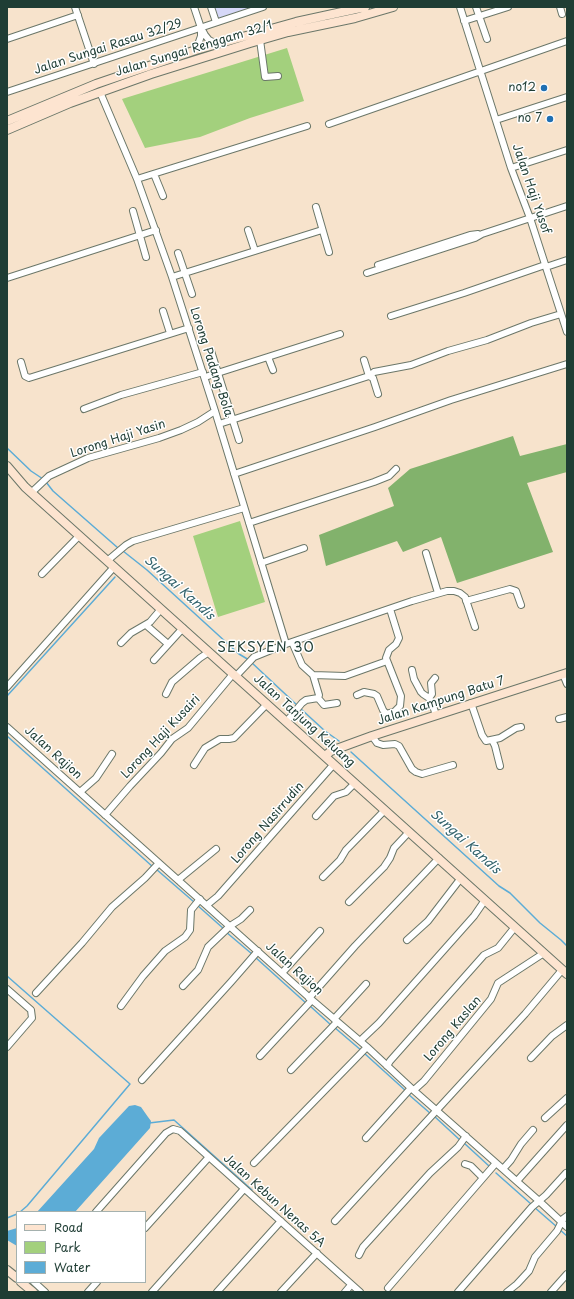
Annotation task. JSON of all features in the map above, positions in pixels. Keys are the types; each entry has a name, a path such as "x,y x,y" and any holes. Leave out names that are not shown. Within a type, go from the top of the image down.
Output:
{"main road":[{"name":"Jalan Sungai Renggam 32/1","path":"8,120 96,84 196,50 296,22 365,7"},
{"name":"Jalan Sungai Renggam 32/1","path":"10,129 100,92 260,40 288,32 355,18 393,7"},
{"path":"8,120 10,129"},
{"name":"Jalan Tanjung Keluang","path":"7,466 28,490 385,810 407,834 439,858 485,900 540,956 561,974"},
{"name":"Jalan Tanjung Keluang","path":"7,476 28,490"},
{"name":"Jalan Kampung Batu 7","path":"325,756 331,751 372,736 565,674"},
{"path":"7,1270 16,1277"}],"street":[{"path":"75,7 94,64"},
{"path":"194,7 201,28 209,40 217,44"},
{"path":"211,7 216,22"},
{"name":"Jalan Sungai Rasau 32/29","path":"7,92 263,7"},
{"name":"Jalan Haji Yusof","path":"460,7 511,168 530,218 561,314 566,325 567,332"},
{"path":"476,7 487,38"},
{"path":"464,21 508,7"},
{"path":"7,39 78,15"},
{"path":"196,50 201,36 201,28"},
{"path":"260,40 265,77 278,76"},
{"path":"329,124 567,41"},
{"name":"Lorong Padang Bola","path":"100,92 137,179 172,277 204,375 286,644"},
{"path":"496,120 567,97"},
{"path":"137,179 307,126"},
{"path":"511,168 567,150"},
{"path":"154,174 163,196"},
{"path":"367,273 567,206"},
{"path":"316,207 330,252"},
{"path":"133,211 146,257"},
{"path":"7,278 156,230"},
{"path":"248,230 255,251"},
{"path":"172,277 322,230"},
{"path":"378,264 470,235 482,234"},
{"path":"178,252 192,294"},
{"path":"391,316 567,260"},
{"path":"163,311 170,333"},
{"path":"219,424 369,376 374,372 411,365 448,351 487,340 561,314"},
{"path":"22,362 25,376 29,378 188,328"},
{"path":"84,409 121,396 204,375 218,373 340,334"},
{"path":"211,351 239,440"},
{"path":"268,357 272,370"},
{"path":"364,360 369,376 373,378 378,394"},
{"path":"234,474 375,427 450,400 567,364"},
{"name":"Lorong Haji Yasin","path":"28,490 49,476 88,458 159,438 181,430 215,412"},
{"path":"249,523 374,482 389,476 396,469"},
{"path":"107,561 133,541 244,508"},
{"path":"42,574 79,536"},
{"path":"261,563 304,548"},
{"path":"426,553 438,593"},
{"path":"7,686 114,567"},
{"path":"466,601 510,589 516,591 521,605"},
{"path":"286,644 438,593 454,591 465,597 475,627"},
{"path":"121,643 131,633 150,622 161,609"},
{"path":"357,695 364,692 374,694 382,710 386,714 394,712 400,706 401,696 386,658 389,650 396,644 399,638 390,609"},
{"path":"146,625 168,644"},
{"path":"154,660 183,628"},
{"path":"292,642 302,665 313,675 319,695 318,698 324,705 337,703"},
{"name":"Lorong Haji Kusairi","path":"106,814 172,739 184,731 193,722 235,675 254,657 286,644"},
{"path":"166,694 172,682 209,652"},
{"path":"313,675 345,676 387,661"},
{"path":"412,670 414,679 421,692 429,698 436,715"},
{"path":"565,674 567,684"},
{"path":"429,698 432,694 431,683 435,678"},
{"path":"287,722 302,703 306,700 318,698"},
{"path":"471,703 482,735 486,741 500,738 516,728 521,727"},
{"path":"194,766 205,748 220,739 229,740 234,738 266,704"},
{"path":"558,719 567,717"},
{"name":"Jalan Rajion","path":"7,727 106,814 158,864 199,900 207,905 255,955 285,970 310,1002 336,1020 360,1041 364,1050 388,1063 411,1090 437,1110 465,1138 518,1180 567,1227"},
{"path":"372,736 377,743 383,745 395,744 399,746 416,772 422,774 452,765"},
{"path":"492,740 500,766"},
{"path":"80,792 96,778 112,754"},
{"name":"Lorong Nasirrudin","path":"207,905 218,896 334,764"},
{"path":"316,816 334,796 346,792 355,783"},
{"path":"323,877 340,860 346,850 385,810"},
{"path":"349,902 384,867 394,848 407,834"},
{"path":"178,880 216,849"},
{"path":"260,1056 310,1002 355,946 439,858"},
{"path":"36,993 82,943 112,907 158,864"},
{"path":"408,940 428,921 461,878"},
{"path":"121,1006 147,971 165,951 185,937 190,930 190,914 193,906 199,900"},
{"path":"360,1041 384,1017 474,916 485,900"},
{"path":"183,986 198,970 208,947 250,910"},
{"path":"388,1063 484,955 498,948 513,930"},
{"path":"285,970 320,931"},
{"path":"142,1080 255,955"},
{"name":"Lorong Kaslan","path":"366,1138 411,1090 424,1081 491,999 498,984 540,956"},
{"path":"335,1221 561,974"},
{"path":"291,1070 366,984"},
{"path":"7,989 31,1010 32,1018 7,1047"},
{"path":"532,1058 552,1036 567,1024"},
{"path":"254,1163 364,1050"},
{"path":"545,1118 567,1098"},
{"path":"518,1180 567,1125"},
{"name":"Jalan Kebun Nenas 5A","path":"97,1211 166,1133 173,1129 180,1131 360,1292"},
{"path":"503,1169 533,1130"},
{"path":"359,1255 373,1236 430,1173 458,1147 465,1138"},
{"path":"146,1227 209,1157"},
{"path":"388,1288 496,1163"},
{"path":"465,1164 471,1166 483,1178"},
{"path":"458,1292 539,1200 566,1173"},
{"path":"152,1292 244,1189"},
{"path":"216,1292 281,1221"},
{"path":"507,1292 529,1271 535,1257 563,1222"},
{"path":"281,1292 316,1253"},
{"path":"551,1292 567,1274"},
{"path":"88,1292 96,1283"},
{"path":"29,1285 45,1292"},
{"path":"345,1292 351,1285"}],"shaded area":[{"path":"214,7 255,7 218,19"}],"green space":[{"path":"287,48 304,101 250,118 200,137 145,148 122,99"},
{"path":"513,436 520,456 567,444 567,472 527,483 553,552 457,583 441,537 403,552 397,541 326,566 319,535 394,506 388,488 410,469"},
{"path":"240,521 265,602 218,617 193,536"}],"water":[{"path":"135,1105 141,1107 151,1121 150,1128 76,1211 38,1211 94,1149 99,1138 129,1106"},
{"path":"16,1228 16,1245 7,1240 7,1231"}],"waterway":[{"name":"Sungai Kandis","path":"7,448 31,471 43,479"},
{"name":"Sungai Kandis","path":"46,482 53,491 118,548"},
{"name":"Sungai Kandis","path":"123,551 147,570 239,654 249,660"},
{"path":"7,696 115,577"},
{"name":"Sungai Kandis","path":"251,662 298,706"},
{"name":"Sungai Kandis","path":"301,709 325,731 339,741"},
{"path":"7,736 153,867"},
{"name":"Sungai Kandis","path":"351,752 499,886 510,893 540,923 567,946"},
{"path":"156,869 194,902"},
{"path":"197,905 224,929"},
{"path":"226,932 252,954"},
{"path":"255,957 307,1004"},
{"path":"7,976 130,1084 21,1211"},
{"path":"310,1006 331,1025"},
{"path":"334,1027 362,1051"},
{"path":"364,1053 406,1091"},
{"path":"408,1094 431,1114"},
{"path":"434,1116 461,1141"},
{"path":"149,1123 174,1120 252,1190"},
{"path":"464,1143 489,1166"},
{"path":"496,1173 531,1204"},
{"path":"534,1207 557,1227"},
{"path":"7,1218 16,1214"},
{"path":"559,1229 567,1236"}],"place":[{"name":"no12","path":"544,88"},
{"name":"no 7","path":"550,119"}],"district":[{"name":"SEKSYEN 30","path":"266,648"}]}
